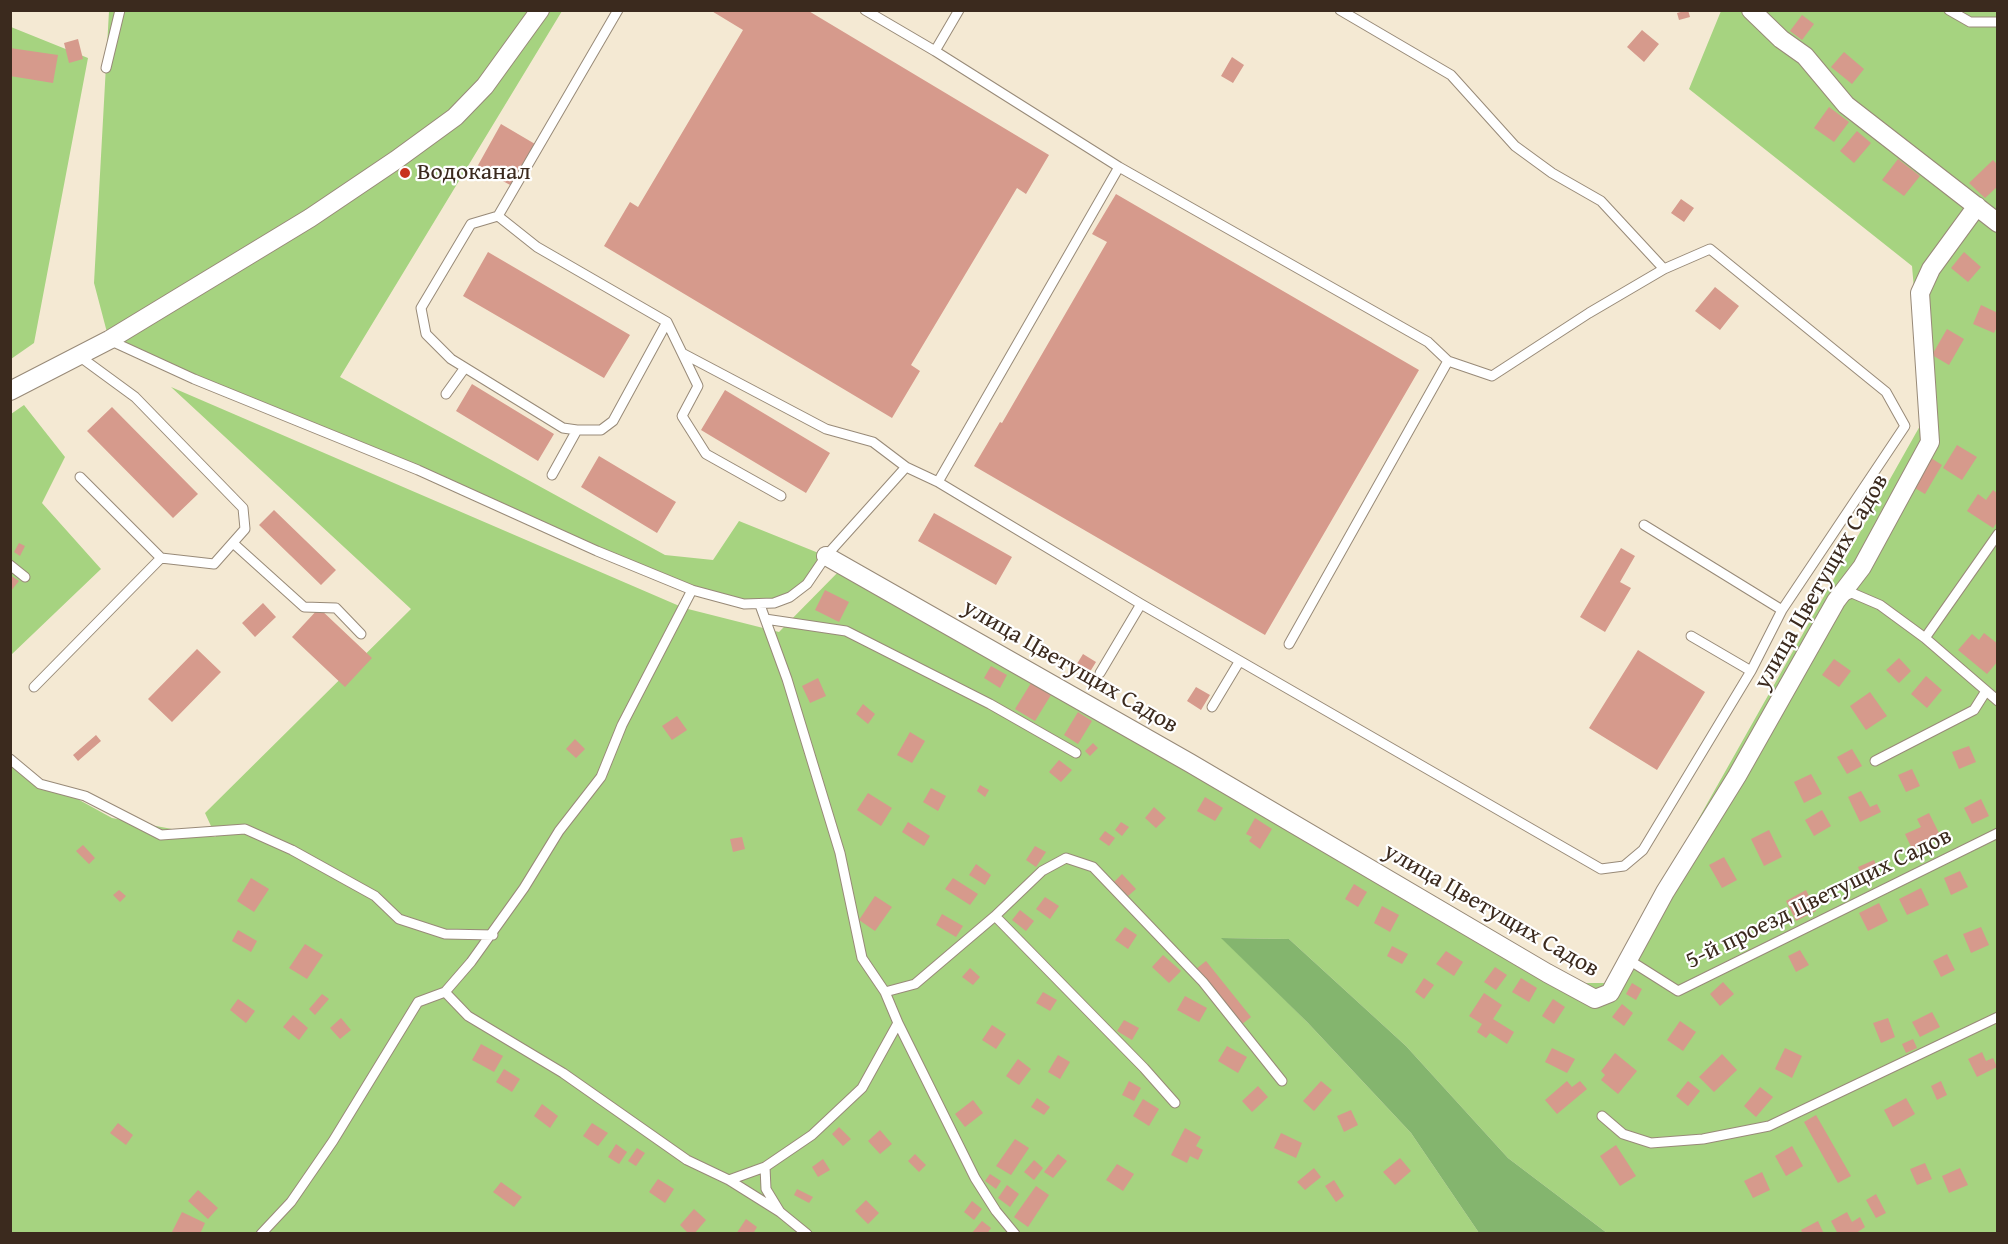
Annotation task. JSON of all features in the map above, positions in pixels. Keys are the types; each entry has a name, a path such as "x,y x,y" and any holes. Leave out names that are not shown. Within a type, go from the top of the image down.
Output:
{"street":[{"path":"10,391 109,340 310,218 455,117 485,86 540,10"},
{"path":"1751,10 1781,39 1805,56 1846,105 1998,223"},
{"name":"улица Цветущих Садов","path":"826,556 1190,763 1581,993 1595,999 1610,993 1665,892 1737,776 1836,601 1862,567 1930,442 1920,293 1931,269 1977,206"}],"lane":[{"path":"106,68 120,10"},
{"path":"618,10 498,216 471,224 421,308 426,334 464,369 563,428 577,430 601,430 613,420 668,322"},
{"path":"682,353 826,429 873,442 906,467 938,482 1239,662 1601,869 1624,866 1643,850 1751,671 1782,610 1905,426 1886,392 1710,249 1664,269 1589,313 1492,376 1448,360 1428,342 1119,167 935,51 865,10"},
{"path":"935,51 959,10"},
{"path":"1340,10 1450,75 1515,146 1552,173 1601,201 1664,269"},
{"path":"1949,10 1970,22 1998,22"},
{"path":"938,482 1119,167"},
{"path":"498,216 537,247 668,322 698,386 682,416 706,454 781,496"},
{"path":"109,340 184,375 418,470 597,551 725,601 760,605 790,597 807,584 826,556 906,467"},
{"path":"79,356 135,397 243,508 245,529 214,564 161,558 80,477"},
{"path":"1289,644 1448,360"},
{"path":"446,394 464,369"},
{"path":"552,476 577,430"},
{"path":"1644,525 1782,610"},
{"path":"1925,638 1998,534"},
{"path":"233,543 304,607 336,608 361,634"},
{"path":"34,687 161,558"},
{"path":"10,565 25,577"},
{"path":"261,1233 291,1202 333,1141 418,1002 445,992 493,935 558,831 601,777 622,725 692,590"},
{"path":"1836,601 1852,593 1880,605 1925,638 1998,701"},
{"path":"1100,673 1141,604"},
{"path":"760,605 787,679 840,853 862,958 885,992 898,1023 975,1178 996,1211 1014,1233"},
{"path":"765,619 846,631 990,704 1076,753"},
{"path":"1691,636 1751,671"},
{"path":"1212,707 1239,662"},
{"path":"1875,761 1974,710 1986,692"},
{"path":"10,759 40,784 86,796 161,835 245,829 292,850 375,896 399,919 445,934 493,935"},
{"name":"5-й проезд Цветущих Садов","path":"1629,960 1678,991 1998,833"},
{"path":"885,992 915,984 995,916 1042,871 1066,858 1094,867 1203,982 1282,1081"},
{"path":"995,916 1144,1068 1175,1103"},
{"path":"445,992 468,1016 563,1074 687,1160 729,1180 780,1212 807,1233"},
{"path":"1602,1116 1623,1134 1651,1143 1703,1139 1769,1126 1998,1017"},
{"path":"729,1180 765,1167 812,1135 862,1088 898,1023"},
{"path":"765,1167 766,1189 780,1212"}],"green space":[{"path":"109,11 562,11 340,377 665,555 713,560 739,521 826,556 790,597 760,605 725,601 109,340 94,283"},
{"path":"1721,11 1997,11 1997,1233 1607,1233 1508,1158 1406,1046 1289,939 1222,938 1308,1023 1411,1133 1479,1233 11,1233 10,760 112,818 216,837 205,813 411,609 171,387 684,608 779,632 847,563 1567,983 1606,983 1925,417 1912,266 1689,89"},
{"path":"11,27 88,58 34,343 11,359"},
{"path":"24,405 65,457 42,503 101,569 11,655 11,414"},
{"path":"1221,938 1289,939 1406,1046 1508,1158 1607,1233 1479,1233 1411,1133 1308,1023"}],"building":[{"path":"710,10 807,10 1049,155 1026,194 1017,188 911,365 920,371 892,418 604,246 630,202 638,207 743,30"},
{"path":"1688,10 1690,17 1679,20 1677,13"},
{"path":"1802,15 1814,24 1802,40 1790,31"},
{"path":"1642,30 1659,44 1644,62 1627,47"},
{"path":"78,39 83,59 69,63 64,43"},
{"path":"10,48 58,55 53,83 10,76"},
{"path":"1844,52 1864,69 1852,84 1831,67"},
{"path":"1232,57 1244,65 1233,83 1221,76"},
{"path":"1829,107 1849,122 1834,142 1814,128"},
{"path":"501,124 535,144 512,186 477,167"},
{"path":"1857,131 1871,143 1854,163 1840,151"},
{"path":"1898,159 1920,176 1904,196 1882,180"},
{"path":"1993,160 1998,165 1998,186 1985,198 1969,183"},
{"path":"1116,194 1419,370 1265,635 974,466 1000,422 1002,423 1107,242 1092,234"},
{"path":"1681,199 1694,208 1684,222 1671,213"},
{"path":"488,252 630,335 604,378 463,296"},
{"path":"1964,252 1981,267 1968,282 1951,268"},
{"path":"1715,287 1739,306 1720,330 1695,311"},
{"path":"1981,305 1998,313 1998,325 1994,333 1973,324"},
{"path":"1947,329 1964,339 1949,365 1932,355"},
{"path":"472,384 554,434 538,461 456,411"},
{"path":"725,390 830,453 806,493 701,430"},
{"path":"112,407 198,494 173,518 87,431"},
{"path":"1957,445 1977,457 1962,480 1943,468"},
{"path":"599,456 676,502 657,533 581,487"},
{"path":"1931,458 1942,465 1925,494 1913,487"},
{"path":"1993,490 1998,494 1998,521 1993,528 1967,511 1978,494 1986,500"},
{"path":"274,510 336,570 321,585 259,525"},
{"path":"934,513 1012,557 996,585 918,541"},
{"path":"19,543 25,546 20,556 14,552"},
{"path":"1621,548 1635,556 1620,582 1631,588 1605,632 1580,617"},
{"path":"10,575 19,581 10,592"},
{"path":"825,590 849,602 839,622 815,610"},
{"path":"263,603 276,617 255,637 242,623"},
{"path":"319,608 372,658 345,687 292,637"},
{"path":"1984,633 1998,644 1998,661 1987,674 1958,650 1972,634 1979,640"},
{"path":"197,649 221,672 172,722 148,699"},
{"path":"1638,650 1705,692 1657,770 1589,728"},
{"path":"1083,654 1096,662 1088,675 1075,667"},
{"path":"1899,658 1911,671 1899,683 1886,670"},
{"path":"1834,659 1851,671 1839,687 1822,675"},
{"path":"991,666 1007,675 1000,688 984,678"},
{"path":"1926,676 1942,690 1927,708 1911,694"},
{"path":"818,678 826,696 810,703 802,686"},
{"path":"1031,683 1051,695 1035,721 1015,709"},
{"path":"1196,687 1210,695 1201,710 1187,701"},
{"path":"1870,692 1887,716 1866,730 1850,706"},
{"path":"863,704 875,714 868,724 856,714"},
{"path":"1078,712 1092,721 1078,744 1064,735"},
{"path":"677,716 687,730 672,740 662,726"},
{"path":"910,732 925,741 912,763 897,755"},
{"path":"96,735 101,741 78,761 73,755"},
{"path":"575,739 585,749 576,758 566,749"},
{"path":"1093,743 1098,748 1090,756 1085,751"},
{"path":"1969,746 1976,762 1959,769 1952,752"},
{"path":"1852,749 1862,766 1847,774 1837,757"},
{"path":"1059,760 1072,770 1061,782 1049,772"},
{"path":"1912,769 1920,786 1906,792 1898,775"},
{"path":"1811,774 1822,794 1804,803 1794,782"},
{"path":"980,785 989,790 985,797 977,791"},
{"path":"931,788 946,796 938,811 923,802"},
{"path":"1861,791 1870,807 1877,804 1881,812 1860,822 1848,797"},
{"path":"868,793 892,808 881,826 857,810"},
{"path":"1205,797 1223,808 1215,821 1197,811"},
{"path":"1981,799 1989,816 1972,824 1964,808"},
{"path":"1154,807 1166,818 1156,828 1145,818"},
{"path":"1822,810 1831,826 1814,836 1805,820"},
{"path":"1929,813 1944,843 1934,841 1913,851 1905,834 1921,827 1917,819"},
{"path":"1255,818 1272,829 1260,849 1249,841 1252,837 1246,834"},
{"path":"908,822 930,836 924,846 902,832"},
{"path":"1121,822 1129,827 1122,836 1115,830"},
{"path":"1769,830 1782,857 1764,866 1751,839"},
{"path":"1105,831 1115,838 1109,846 1099,839"},
{"path":"742,837 745,849 733,852 730,839"},
{"path":"83,845 95,858 89,864 76,851"},
{"path":"1035,846 1046,852 1036,867 1026,860"},
{"path":"1724,857 1737,880 1722,888 1709,865"},
{"path":"1874,860 1881,876 1865,884 1858,867"},
{"path":"976,864 991,875 985,885 969,875"},
{"path":"1960,871 1968,887 1951,895 1944,878"},
{"path":"1122,874 1136,889 1128,896 1114,882"},
{"path":"251,878 269,889 254,912 237,901"},
{"path":"953,878 978,894 970,905 945,889"},
{"path":"1354,884 1367,892 1358,907 1345,899"},
{"path":"1921,888 1929,905 1907,915 1899,899"},
{"path":"119,890 126,896 120,902 113,895"},
{"path":"1806,890 1816,911 1796,921 1786,901"},
{"path":"875,896 892,907 875,931 859,920"},
{"path":"1045,897 1059,906 1050,919 1036,909"},
{"path":"1879,903 1888,921 1868,931 1859,913"},
{"path":"1382,906 1399,915 1390,932 1374,923"},
{"path":"1020,910 1034,921 1026,931 1012,920"},
{"path":"942,914 963,926 956,937 936,925"},
{"path":"1125,927 1137,935 1128,949 1115,940"},
{"path":"1981,927 1989,945 1971,953 1963,934"},
{"path":"238,930 257,941 251,952 232,941"},
{"path":"305,944 323,955 307,979 289,968"},
{"path":"1392,946 1408,954 1402,964 1387,956"},
{"path":"1800,950 1809,965 1796,972 1788,956"},
{"path":"1446,951 1463,962 1454,976 1436,964"},
{"path":"1947,954 1955,970 1941,977 1933,961"},
{"path":"1163,955 1181,971 1169,983 1152,967"},
{"path":"1206,961 1251,1017 1241,1025 1196,969"},
{"path":"1495,967 1507,975 1496,990 1484,982"},
{"path":"970,968 980,977 973,985 962,977"},
{"path":"1424,978 1434,985 1424,999 1415,992"},
{"path":"1521,978 1537,988 1529,1002 1512,992"},
{"path":"1723,982 1734,994 1720,1006 1710,994"},
{"path":"1632,983 1642,989 1636,1000 1626,994"},
{"path":"1043,992 1057,1000 1050,1011 1036,1003"},
{"path":"1484,993 1502,1005 1493,1019 1514,1032 1507,1044 1490,1033 1486,1038 1477,1032 1482,1024 1469,1016"},
{"path":"322,994 329,999 315,1015 309,1009"},
{"path":"1185,996 1207,1008 1199,1022 1177,1010"},
{"path":"238,999 255,1011 246,1023 230,1010"},
{"path":"1553,999 1565,1007 1554,1024 1542,1016"},
{"path":"1622,1004 1633,1013 1624,1026 1612,1017"},
{"path":"1932,1012 1940,1027 1920,1037 1912,1022"},
{"path":"293,1015 308,1028 299,1040 283,1027"},
{"path":"341,1018 351,1030 340,1039 330,1028"},
{"path":"1888,1018 1895,1037 1881,1043 1873,1023"},
{"path":"1124,1020 1139,1028 1132,1040 1117,1031"},
{"path":"1680,1021 1696,1032 1683,1051 1667,1040"},
{"path":"992,1025 1006,1034 996,1049 982,1040"},
{"path":"1913,1039 1917,1048 1906,1053 1902,1044"},
{"path":"481,1044 503,1056 494,1072 472,1060"},
{"path":"1227,1046 1247,1057 1238,1073 1218,1061"},
{"path":"1552,1048 1575,1059 1567,1073 1545,1062"},
{"path":"1785,1048 1802,1056 1792,1078 1775,1069"},
{"path":"1982,1052 1986,1061 1993,1058 1997,1067 1977,1077 1968,1059"},
{"path":"1615,1053 1637,1071 1618,1094 1601,1080 1605,1075 1601,1071"},
{"path":"1722,1054 1737,1070 1714,1092 1699,1077"},
{"path":"1058,1055 1070,1062 1060,1079 1048,1072"},
{"path":"1018,1059 1031,1069 1019,1085 1006,1076"},
{"path":"504,1069 520,1079 512,1092 496,1082"},
{"path":"1129,1081 1141,1088 1134,1101 1122,1095"},
{"path":"1321,1081 1332,1090 1314,1111 1303,1101"},
{"path":"1567,1081 1572,1087 1580,1081 1587,1089 1557,1114 1545,1100"},
{"path":"1688,1081 1700,1091 1688,1106 1676,1096"},
{"path":"1941,1081 1947,1095 1937,1100 1931,1086"},
{"path":"1258,1086 1268,1097 1252,1112 1242,1101"},
{"path":"1760,1087 1773,1097 1756,1117 1744,1106"},
{"path":"1037,1098 1050,1107 1044,1115 1031,1107"},
{"path":"1906,1098 1915,1114 1893,1127 1884,1110"},
{"path":"1143,1099 1159,1109 1149,1126 1133,1116"},
{"path":"973,1100 983,1113 965,1127 955,1114"},
{"path":"542,1104 558,1116 550,1128 534,1116"},
{"path":"1351,1110 1358,1125 1344,1132 1337,1116"},
{"path":"1816,1115 1851,1176 1838,1183 1804,1122"},
{"path":"118,1123 133,1135 126,1145 110,1133"},
{"path":"592,1123 608,1133 598,1146 583,1136"},
{"path":"839,1127 851,1139 843,1146 832,1134"},
{"path":"1185,1128 1201,1137 1196,1146 1203,1150 1198,1160 1190,1156 1187,1163 1171,1155"},
{"path":"880,1130 892,1144 880,1154 868,1141"},
{"path":"1281,1133 1302,1143 1296,1158 1274,1148"},
{"path":"1015,1139 1029,1148 1011,1175 996,1166"},
{"path":"616,1144 627,1152 619,1164 608,1157"},
{"path":"1616,1145 1636,1176 1620,1186 1600,1156"},
{"path":"1792,1146 1803,1166 1786,1176 1775,1156"},
{"path":"637,1148 645,1153 636,1166 628,1161"},
{"path":"915,1154 926,1165 919,1172 908,1161"},
{"path":"1058,1154 1067,1161 1053,1178 1044,1172"},
{"path":"1400,1158 1411,1171 1395,1185 1383,1172"},
{"path":"823,1159 830,1170 818,1177 812,1167"},
{"path":"1034,1160 1043,1168 1034,1180 1024,1172"},
{"path":"1925,1163 1932,1179 1917,1185 1910,1169"},
{"path":"1117,1164 1134,1174 1123,1191 1106,1180"},
{"path":"1314,1168 1321,1177 1305,1190 1297,1182"},
{"path":"1960,1168 1968,1185 1949,1193 1942,1176"},
{"path":"1762,1172 1770,1190 1753,1198 1744,1181"},
{"path":"990,1174 1001,1181 996,1189 985,1181"},
{"path":"658,1179 674,1189 665,1203 649,1192"},
{"path":"1334,1180 1344,1196 1336,1202 1325,1186"},
{"path":"501,1182 522,1197 514,1207 493,1192"},
{"path":"1007,1185 1019,1194 1010,1207 998,1198"},
{"path":"1036,1186 1049,1195 1028,1227 1014,1217"},
{"path":"797,1189 813,1197 809,1203 794,1195"},
{"path":"198,1190 218,1208 208,1219 188,1201"},
{"path":"1876,1194 1886,1213 1876,1218 1866,1200"},
{"path":"866,1200 879,1213 868,1224 855,1211"},
{"path":"972,1201 982,1209 974,1220 964,1212"},
{"path":"694,1209 706,1220 694,1234 689,1234 680,1225"},
{"path":"182,1212 205,1223 200,1234 171,1234"},
{"path":"1847,1212 1852,1222 1860,1217 1865,1227 1855,1234 1838,1234 1831,1221"},
{"path":"746,1219 757,1227 753,1234 736,1234"},
{"path":"982,1221 991,1228 987,1234 971,1234"},
{"path":"1818,1221 1824,1234 1803,1234 1801,1230"}],"place":[{"name":"Водоканал","path":"405,173"}]}
